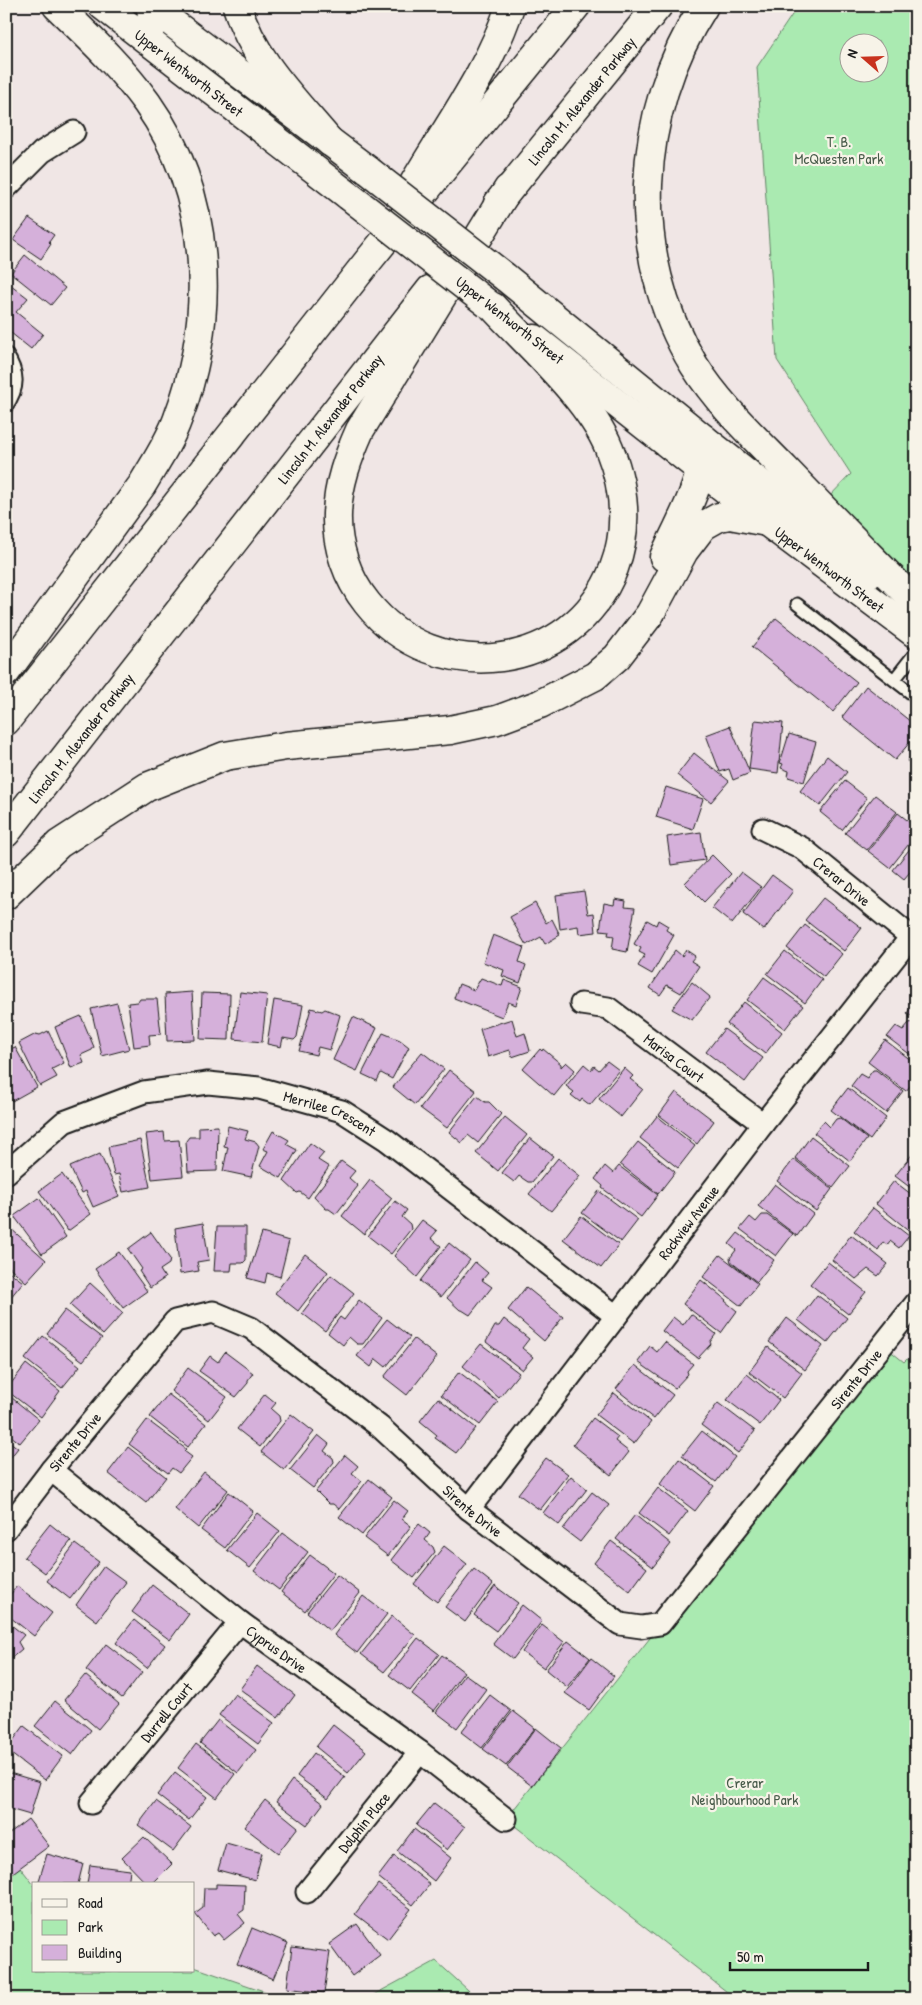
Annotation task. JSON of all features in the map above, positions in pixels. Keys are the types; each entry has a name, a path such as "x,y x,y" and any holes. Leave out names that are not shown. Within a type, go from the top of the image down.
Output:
{"main road":[{"path":"6,672 142,484 162,452 178,420 190,384 200,343 204,295 196,217 183,174 166,136 148,105 127,78 57,6"},
{"name":"Upper Wentworth Street","path":"103,6 491,305 767,522 916,634"},
{"path":"236,6 245,30 262,61 330,142"},
{"path":"368,261 478,74 502,29 510,6"},
{"path":"6,721 368,261 576,6"},
{"name":"Lincoln M. Alexander Parkway","path":"6,833 508,189 658,6"},
{"path":"704,6 676,55 663,92 652,133 648,168 650,237 656,270 667,306 694,365 714,393 758,442 916,604"},
{"path":"148,40 152,7"},
{"name":"Upper Wentworth Street","path":"152,7 369,171 505,277 704,439 916,604"},
{"path":"491,305 563,382 598,426 609,447 618,474 624,505 624,531 618,556 608,581 594,604 575,624 536,649 492,659 467,659 441,654 414,643 393,630 374,612 358,592 347,570 339,544 337,515 342,477 360,430 508,189"},
{"path":"540,704 598,654 617,634 640,602 668,547 701,469 704,439"},
{"path":"6,895 59,844 147,787 226,756 286,746 450,730 497,720 540,704 594,676 617,657 650,614 684,552 703,526 719,517 730,515 767,522"}],"street":[{"path":"6,188 42,152 74,132"},
{"name":"Crerar Drive","path":"763,829 802,848 913,939"},
{"name":"Rockview Avenue","path":"469,1509 763,1124 913,939"},
{"name":"Marisa Court","path":"581,1004 608,1008 763,1124"},
{"name":"Merrilee Crescent","path":"6,1172 64,1122 144,1092 208,1083 259,1088 342,1111 387,1140 616,1316"},
{"name":"Sirente Drive","path":"6,1529 51,1470 175,1321 213,1312 251,1328 259,1334 380,1427 469,1509 620,1624 641,1627 660,1624 916,1303"},
{"name":"Cyprus Drive","path":"51,1470 240,1622 420,1752 506,1819"},
{"name":"Durrell Court","path":"91,1803 240,1622"},
{"name":"Dolphin Place","path":"307,1892 420,1752"}],"lane":[{"path":"6,353 14,365 17,377 14,397 6,407"},
{"path":"798,604 916,697"},
{"path":"894,680 916,652"}],"green space":[{"name":"T. B. McQuesten Park","path":"798,6 916,6 916,585 827,499 851,474 777,360 757,67"},
{"name":"Crerar Neighbourhood Park","path":"883,1345 904,1362 907,1359 916,1366 916,1999 736,1999 506,1819"},
{"path":"6,1849 32,1882 32,1972 195,1972 195,1967 287,1999 6,1999"},
{"path":"436,1961 478,1999 366,1999"}],"building":[{"path":"29,218 54,235 49,242 51,244 41,259 13,240"},
{"path":"25,255 65,288 51,305 11,273"},
{"path":"6,281 28,298 16,312 43,334 31,349 6,329"},
{"path":"776,618 857,682 833,712 752,647"},
{"path":"866,686 916,726 916,735 895,760 842,717"},
{"path":"755,720 783,723 778,773 749,769"},
{"path":"730,726 750,773 733,780 729,769 720,772 706,735"},
{"path":"789,734 816,742 804,782 788,777 789,771 781,768 783,764 780,763"},
{"path":"916,749 916,768 907,761"},
{"path":"694,753 729,781 711,802 677,775"},
{"path":"827,756 847,772 820,806 800,791"},
{"path":"845,781 867,798 842,830 820,812"},
{"path":"666,787 703,799 693,829 656,817"},
{"path":"875,795 897,812 867,850 845,833"},
{"path":"898,813 916,827 916,835 890,868 868,851"},
{"path":"701,832 705,860 671,865 667,837"},
{"path":"916,841 916,877 910,872 904,879 893,870"},
{"path":"712,855 731,874 704,902 685,883"},
{"path":"741,872 761,887 732,924 712,908"},
{"path":"772,875 793,891 764,930 743,914"},
{"path":"584,891 588,914 594,913 596,932 579,934 578,926 560,929 556,895"},
{"path":"823,898 862,928 844,951 805,920"},
{"path":"615,899 626,901 625,907 635,908 627,952 612,949 614,936 608,935 609,931 600,930 604,903 614,905"},
{"path":"535,903 546,923 552,919 560,935 545,944 541,937 526,945 510,917"},
{"path":"647,920 656,925 658,920 668,926 666,930 674,935 652,974 638,966 645,955 639,952 641,948 634,944"},
{"path":"805,925 842,954 824,977 787,948"},
{"path":"493,935 524,947 519,962 526,965 520,983 502,976 504,970 483,962"},
{"path":"675,950 682,956 686,950 695,956 691,961 699,966 681,993 667,985 660,995 650,988"},
{"path":"785,951 822,980 805,1003 767,974"},
{"path":"764,977 803,1006 785,1029 747,1000"},
{"path":"481,978 502,986 504,980 522,987 516,1005 508,1002 502,1017 454,998 459,984 474,990"},
{"path":"692,982 710,997 692,1020 672,1009"},
{"path":"192,992 195,1040 167,1041 165,994"},
{"path":"240,992 267,995 262,1042 234,1039"},
{"path":"202,993 230,994 229,1040 200,1039"},
{"path":"140,999 157,999 161,1034 149,1035 150,1045 134,1047 128,1003 138,1002"},
{"path":"274,1000 303,1005 297,1037 294,1040 283,1038 281,1047 267,1044"},
{"path":"916,1001 916,1019 907,1013"},
{"path":"744,1002 782,1032 765,1054 727,1024"},
{"path":"117,1003 129,1049 102,1056 91,1009"},
{"path":"311,1008 322,1011 325,1009 340,1015 330,1050 318,1047 316,1055 299,1051"},
{"path":"81,1016 94,1047 92,1050 81,1055 84,1063 71,1068 55,1027"},
{"path":"353,1017 377,1028 357,1071 333,1060"},
{"path":"512,1019 517,1036 525,1033 530,1051 512,1057 510,1050 488,1057 480,1029"},
{"path":"909,1023 916,1023 916,1059 887,1037 896,1026 903,1030"},
{"path":"724,1029 763,1058 745,1082 706,1052"},
{"path":"48,1031 64,1063 52,1069 57,1077 40,1086 19,1043 36,1034 40,1035"},
{"path":"383,1033 400,1040 409,1047 392,1079 381,1073 377,1081 362,1074"},
{"path":"885,1040 916,1064 916,1079 906,1091 868,1062"},
{"path":"15,1047 37,1087 12,1101 6,1090 6,1051"},
{"path":"540,1049 542,1051 543,1049 561,1064 561,1067 566,1062 575,1070 554,1096 523,1069"},
{"path":"422,1052 444,1069 415,1105 393,1087"},
{"path":"607,1061 619,1070 590,1105 582,1099 580,1102 571,1095 574,1092 566,1086 584,1064 591,1070 594,1066 599,1070"},
{"path":"624,1068 633,1076 630,1079 643,1089 621,1117 599,1099"},
{"path":"449,1070 476,1091 447,1128 420,1108"},
{"path":"873,1070 876,1070 903,1091 886,1113 851,1086 860,1074 867,1078"},
{"path":"848,1088 886,1118 870,1140 831,1110"},
{"path":"676,1092 714,1121 697,1144 659,1115"},
{"path":"477,1096 485,1102 489,1102 501,1114 478,1143 468,1135 462,1143 449,1132"},
{"path":"657,1116 695,1146 678,1168 640,1138"},
{"path":"505,1117 527,1135 498,1171 476,1153"},
{"path":"840,1118 867,1139 850,1161 814,1133 824,1121 830,1127 836,1119"},
{"path":"218,1126 217,1171 188,1172 186,1141 189,1137 199,1137 199,1127"},
{"path":"228,1126 248,1131 245,1139 256,1142 259,1146 251,1177 223,1171 228,1147 224,1146"},
{"path":"273,1131 289,1140 286,1144 297,1150 281,1178 260,1166 268,1151 263,1149"},
{"path":"164,1132 165,1141 179,1140 183,1176 152,1179 146,1134"},
{"path":"811,1136 850,1166 833,1188 795,1158"},
{"path":"530,1138 553,1156 532,1182 528,1182 519,1176 514,1182 502,1173"},
{"path":"140,1140 150,1187 123,1192 119,1174 114,1175 108,1147"},
{"path":"638,1142 675,1172 658,1194 620,1164"},
{"path":"310,1143 324,1153 318,1160 329,1167 308,1198 300,1192 297,1193 284,1181"},
{"path":"914,1152 916,1153 916,1192 895,1176"},
{"path":"100,1154 119,1196 93,1207 86,1191 82,1193 70,1167"},
{"path":"558,1158 580,1176 551,1211 529,1194"},
{"path":"794,1159 832,1189 816,1211 777,1181"},
{"path":"341,1161 355,1171 349,1178 358,1186 336,1214 326,1209 314,1196"},
{"path":"605,1166 613,1173 619,1166 658,1195 641,1217 602,1188 603,1186 595,1179"},
{"path":"62,1174 91,1214 68,1231 39,1191"},
{"path":"370,1180 392,1198 364,1234 342,1216"},
{"path":"894,1181 916,1198 911,1207 915,1209 912,1213 916,1216 916,1228 912,1233 876,1204"},
{"path":"775,1184 813,1214 797,1236 758,1206"},
{"path":"599,1191 638,1220 621,1242 582,1213"},
{"path":"39,1198 66,1237 42,1254 14,1216"},
{"path":"395,1201 407,1210 402,1217 410,1224 411,1229 391,1254 368,1236"},
{"path":"873,1208 909,1236 899,1248 890,1241 887,1245 883,1242 878,1250 854,1231"},
{"path":"762,1215 767,1215 793,1234 776,1256 740,1229 750,1217 756,1222"},
{"path":"581,1216 619,1245 601,1268 563,1239"},
{"path":"422,1220 437,1231 431,1238 441,1246 417,1277 394,1256"},
{"path":"203,1223 209,1260 197,1262 199,1271 180,1274 175,1228"},
{"path":"9,1227 46,1260 26,1282 6,1264 6,1230"},
{"path":"217,1227 246,1227 246,1260 243,1263 232,1263 231,1271 214,1271"},
{"path":"151,1232 170,1259 169,1264 160,1270 165,1278 150,1288 139,1271 142,1269 128,1249"},
{"path":"262,1233 289,1241 280,1277 267,1273 265,1283 247,1278"},
{"path":"738,1233 774,1260 757,1282 731,1262 730,1258 736,1250 729,1244"},
{"path":"851,1235 888,1264 878,1276 868,1269 856,1279 832,1260"},
{"path":"449,1243 470,1260 441,1297 420,1281"},
{"path":"119,1252 147,1291 123,1308 95,1269"},
{"path":"305,1254 328,1272 298,1311 275,1293"},
{"path":"720,1255 758,1284 741,1306 703,1277"},
{"path":"475,1262 488,1273 482,1280 492,1287 470,1315 460,1310 447,1298"},
{"path":"828,1262 866,1292 848,1314 810,1284"},
{"path":"6,1269 23,1282 6,1303"},
{"path":"331,1275 354,1293 325,1331 302,1313"},
{"path":"701,1280 737,1311 721,1333 683,1304"},
{"path":"90,1283 123,1313 103,1335 70,1305"},
{"path":"526,1287 563,1317 544,1341 508,1310"},
{"path":"817,1295 847,1318 827,1343 798,1320"},
{"path":"359,1300 382,1318 363,1344 357,1344 349,1337 343,1345 328,1333 340,1317 344,1320"},
{"path":"65,1310 102,1338 83,1361 47,1334"},
{"path":"691,1314 716,1334 710,1342 711,1344 698,1358 662,1331 673,1317 683,1325"},
{"path":"787,1318 823,1346 805,1370 769,1342"},
{"path":"387,1319 410,1337 386,1367 376,1359 371,1367 357,1356"},
{"path":"504,1319 529,1339 522,1348 533,1357 522,1370 486,1342 495,1326 499,1326"},
{"path":"43,1336 80,1366 62,1388 25,1359"},
{"path":"414,1339 437,1357 407,1395 384,1377"},
{"path":"665,1342 693,1364 687,1371 688,1374 675,1388 638,1362 650,1346 657,1352"},
{"path":"481,1344 519,1373 499,1398 463,1366"},
{"path":"768,1347 802,1373 783,1398 749,1372"},
{"path":"225,1352 253,1373 248,1383 236,1397 199,1371 210,1356 218,1362"},
{"path":"26,1364 60,1391 41,1417 6,1390"},
{"path":"635,1365 673,1395 654,1419 616,1389"},
{"path":"188,1368 227,1397 209,1420 171,1391"},
{"path":"459,1372 498,1402 480,1425 441,1395"},
{"path":"747,1374 779,1400 760,1425 727,1400"},
{"path":"6,1393 39,1420 20,1443 6,1432"},
{"path":"614,1393 651,1422 634,1444 596,1415"},
{"path":"168,1394 206,1424 188,1447 150,1417"},
{"path":"265,1394 276,1403 271,1409 279,1416 280,1421 260,1447 237,1429"},
{"path":"438,1398 476,1428 456,1453 435,1438 437,1435 420,1421"},
{"path":"718,1403 755,1431 738,1453 701,1425"},
{"path":"291,1414 314,1432 284,1470 261,1452"},
{"path":"593,1418 618,1437 615,1441 629,1452 611,1475 573,1445"},
{"path":"147,1420 186,1449 184,1451 192,1457 179,1473 172,1468 168,1473 129,1444"},
{"path":"702,1431 735,1457 716,1482 682,1456"},
{"path":"318,1435 329,1444 324,1451 333,1458 334,1462 313,1488 290,1470"},
{"path":"6,1439 18,1448 10,1458 6,1458"},
{"path":"128,1447 166,1477 146,1503 108,1473"},
{"path":"345,1455 358,1466 352,1473 362,1481 339,1509 333,1504 329,1504 316,1491"},
{"path":"546,1458 568,1474 540,1510 518,1494"},
{"path":"679,1459 714,1486 695,1511 660,1484"},
{"path":"204,1472 228,1490 198,1528 175,1509"},
{"path":"571,1476 587,1489 559,1525 543,1513"},
{"path":"369,1479 392,1497 362,1535 339,1517"},
{"path":"658,1488 688,1511 669,1536 639,1513"},
{"path":"229,1492 253,1511 225,1548 201,1530"},
{"path":"592,1492 609,1505 580,1542 563,1529"},
{"path":"394,1500 408,1511 402,1519 411,1526 388,1556 364,1538"},
{"path":"257,1513 280,1531 250,1568 227,1550"},
{"path":"635,1515 671,1544 653,1567 616,1539"},
{"path":"50,1524 71,1541 45,1573 24,1557"},
{"path":"419,1524 430,1533 425,1540 433,1547 435,1552 414,1578 391,1560"},
{"path":"283,1533 308,1552 279,1590 254,1571"},
{"path":"611,1541 647,1568 630,1591 594,1563"},
{"path":"75,1544 99,1562 70,1599 47,1581"},
{"path":"444,1546 467,1564 437,1602 414,1584"},
{"path":"310,1555 334,1573 305,1611 281,1592"},
{"path":"104,1566 126,1582 97,1621 76,1605"},
{"path":"474,1569 493,1584 465,1622 445,1607"},
{"path":"337,1575 360,1593 330,1631 307,1612"},
{"path":"152,1585 189,1614 170,1640 132,1612"},
{"path":"17,1586 52,1613 34,1636 6,1614 6,1600"},
{"path":"495,1586 518,1603 496,1631 474,1615"},
{"path":"363,1596 387,1614 357,1653 334,1635"},
{"path":"522,1605 542,1621 513,1659 493,1644"},
{"path":"392,1616 415,1635 384,1672 361,1654"},
{"path":"134,1620 165,1645 147,1668 116,1643"},
{"path":"6,1621 24,1635 18,1642 22,1649 9,1660 6,1657"},
{"path":"542,1625 564,1642 544,1668 522,1652"},
{"path":"418,1638 439,1654 410,1691 389,1675"},
{"path":"568,1641 590,1658 567,1687 546,1670"},
{"path":"106,1644 142,1672 122,1698 86,1670"},
{"path":"442,1655 464,1672 434,1711 412,1694"},
{"path":"591,1658 614,1676 589,1710 565,1693"},
{"path":"257,1666 295,1695 278,1718 240,1689"},
{"path":"465,1674 486,1689 457,1728 436,1712"},
{"path":"85,1675 119,1704 98,1729 64,1700"},
{"path":"235,1694 274,1723 258,1744 219,1715"},
{"path":"490,1695 511,1711 482,1748 461,1732"},
{"path":"55,1701 91,1730 72,1755 35,1726"},
{"path":"513,1711 535,1728 506,1766 483,1749"},
{"path":"218,1720 256,1750 238,1773 200,1743"},
{"path":"333,1725 366,1751 348,1773 316,1747"},
{"path":"24,1726 63,1756 45,1780 6,1750"},
{"path":"536,1728 561,1748 532,1786 507,1767"},
{"path":"196,1744 235,1774 217,1798 178,1768"},
{"path":"314,1753 345,1777 328,1799 297,1776"},
{"path":"6,1772 40,1782 30,1815 6,1808"},
{"path":"175,1772 207,1797 189,1820 157,1795"},
{"path":"292,1780 323,1804 307,1825 276,1802"},
{"path":"265,1800 298,1827 278,1853 244,1827"},
{"path":"156,1801 191,1827 173,1851 138,1825"},
{"path":"434,1803 465,1827 447,1850 416,1825"},
{"path":"28,1819 49,1846 10,1875 6,1871 6,1836"},
{"path":"414,1829 451,1858 434,1881 397,1851"},
{"path":"144,1837 172,1864 154,1882 145,1882 122,1858"},
{"path":"226,1843 262,1853 255,1880 218,1870"},
{"path":"47,1854 83,1864 78,1882 39,1882"},
{"path":"394,1856 430,1884 413,1905 378,1877"},
{"path":"90,1865 130,1870 128,1882 87,1882"},
{"path":"216,1884 245,1885 244,1910 238,1914 245,1923 224,1940 218,1933 213,1936 195,1914 203,1908 204,1888 216,1888"},
{"path":"378,1884 411,1909 388,1939 355,1914"},
{"path":"357,1924 380,1955 352,1976 329,1944"},
{"path":"252,1928 288,1943 273,1979 237,1964"},
{"path":"292,1947 330,1952 324,1993 287,1988"}]}
